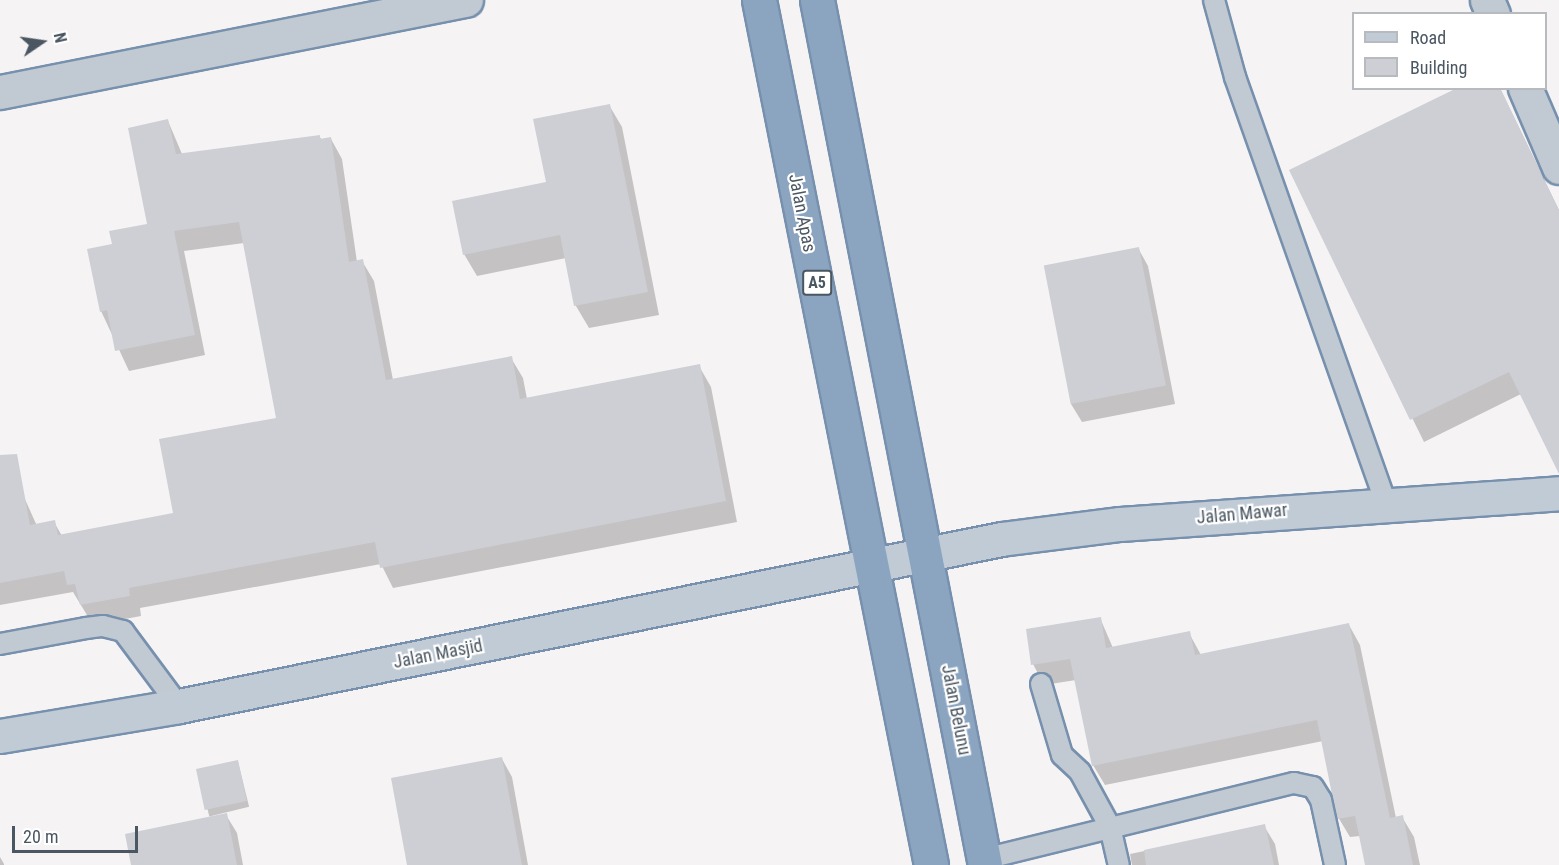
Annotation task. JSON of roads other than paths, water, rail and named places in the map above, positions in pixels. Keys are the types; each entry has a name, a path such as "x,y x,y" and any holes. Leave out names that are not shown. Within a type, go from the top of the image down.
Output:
{"highway":[{"name":"Jalan Apas","path":"759,0 874,566"},
{"path":"817,0 927,556"},
{"name":"Jalan Belunu","path":"927,556 984,862"},
{"name":"A5","path":"874,566 932,865"}],"street":[{"path":"0,92 466,0"},
{"path":"1526,90 1559,167"},
{"name":"Jalan Mawar","path":"874,566 1001,539 1120,524 1386,503 1559,493"},
{"name":"Jalan Masjid","path":"0,736 179,706 874,566"}],"lane":[{"path":"1214,0 1235,77 1386,503"},
{"path":"0,644 103,626 123,631 179,706"},
{"path":"1041,684 1062,755 1080,772 1110,827 1119,865"},
{"path":"984,862 1110,827 1294,783 1313,788 1321,800 1335,865"}]}
